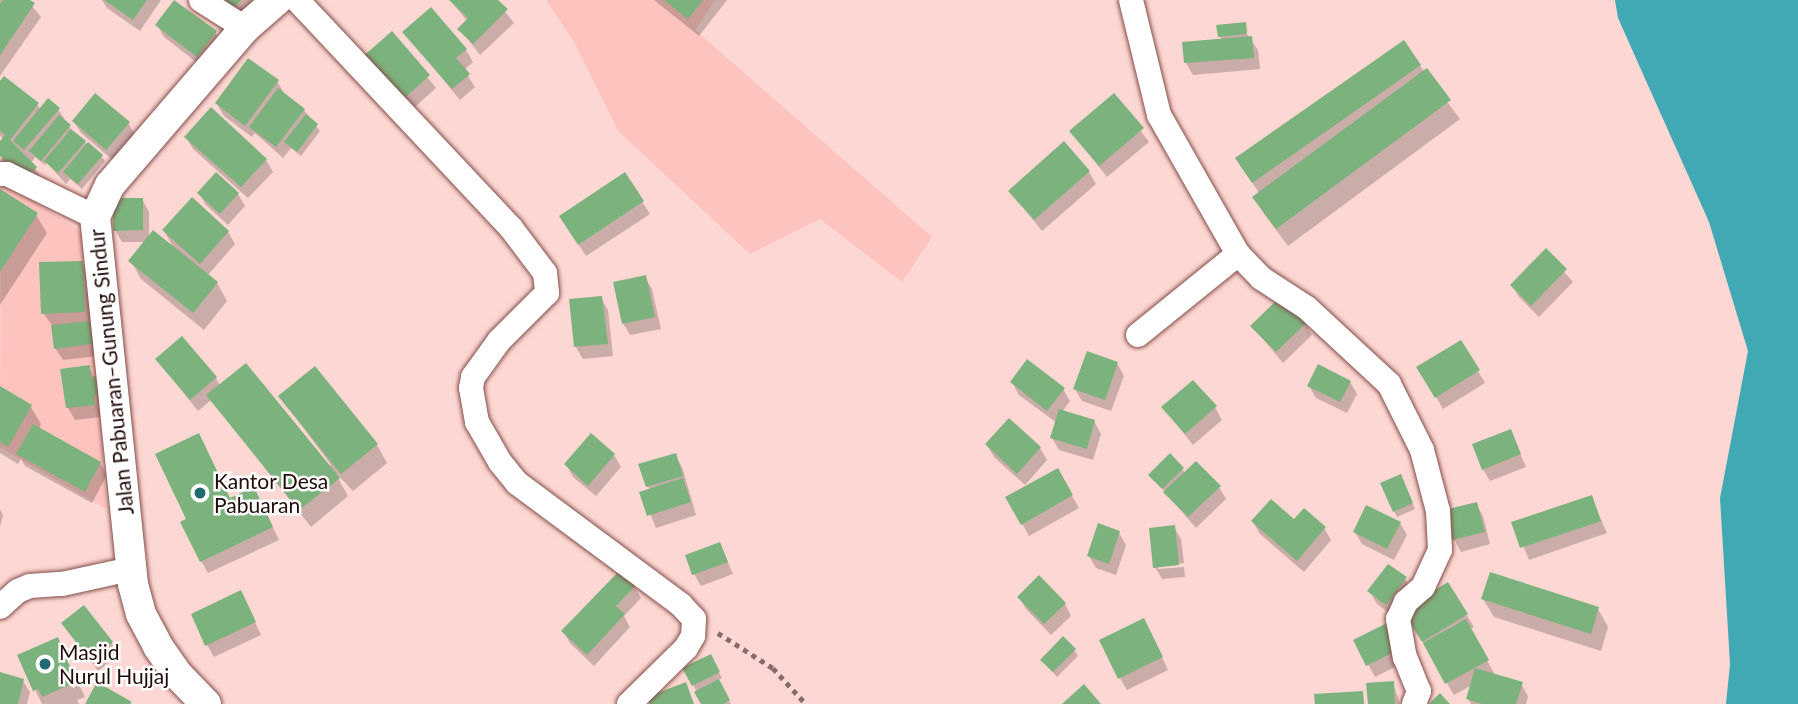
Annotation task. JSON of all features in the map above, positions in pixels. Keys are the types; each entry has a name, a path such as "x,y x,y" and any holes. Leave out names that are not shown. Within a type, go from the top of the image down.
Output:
{"street":[{"path":"201,0 245,28"},
{"name":"Jalan Pabuaran–Gunung Sindur","path":"206,704 178,675 141,614 131,569 95,217 110,186 245,28 276,0"},
{"path":"297,0 511,228 547,279 547,293 499,341 473,377 471,388 477,422 500,462 533,497 692,616 693,636 686,648 629,704"},
{"path":"1131,0 1159,115 1238,254 1261,278 1307,308 1389,384 1422,450 1438,511 1440,550 1423,587 1406,602 1398,619 1405,657 1419,691 1414,704"},
{"path":"0,174 7,174 95,217"},
{"path":"1138,335 1238,254"},
{"path":"0,607 18,591 30,586 62,584 131,569"}],"path":[{"path":"692,616 773,667 806,704"}],"shaded area":[{"path":"546,0 715,0 695,30 932,237 902,282 820,219 750,254 618,131 574,42"},
{"path":"1,180 90,237 106,509 0,447"}],"water":[{"path":"1615,0 1798,0 1798,704 1726,704 1730,664 1720,498 1748,351 1709,222 1618,18"}],"building":[{"path":"3,0 30,0 35,3 0,55 0,4"},
{"path":"104,0 147,0 133,20"},
{"path":"174,0 217,31 197,57 155,25"},
{"path":"212,0 241,0 229,14"},
{"path":"449,0 498,0 508,9 473,44 457,29 468,18"},
{"path":"664,0 703,0 688,19"},
{"path":"431,7 467,49 456,58 470,74 452,89 402,32"},
{"path":"1246,22 1247,34 1218,37 1216,25"},
{"path":"392,31 430,75 398,104 359,60"},
{"path":"1252,36 1254,58 1184,63 1182,42"},
{"path":"1404,40 1421,65 1252,183 1235,158"},
{"path":"248,58 279,80 245,126 215,103"},
{"path":"1427,68 1451,100 1276,229 1252,197"},
{"path":"4,76 39,103 10,140 37,167 25,180 0,156 0,141 5,135 0,131 0,81"},
{"path":"278,88 305,109 276,147 249,127"},
{"path":"95,93 130,122 106,150 72,121"},
{"path":"1114,93 1144,128 1099,166 1069,131"},
{"path":"48,98 60,108 24,150 13,141"},
{"path":"211,107 267,159 241,187 184,137"},
{"path":"306,114 318,124 297,152 284,142"},
{"path":"59,115 71,125 41,161 29,151"},
{"path":"71,129 86,141 58,173 44,161"},
{"path":"1064,141 1090,171 1034,220 1008,191"},
{"path":"88,142 103,155 78,184 63,172"},
{"path":"216,172 239,193 220,214 197,193"},
{"path":"625,172 644,201 578,245 559,216"},
{"path":"0,189 38,213 0,272"},
{"path":"192,197 229,231 200,264 162,230"},
{"path":"113,198 143,198 143,230 113,231"},
{"path":"153,230 218,282 193,313 128,261"},
{"path":"1546,248 1567,269 1531,306 1510,285"},
{"path":"83,261 85,312 41,314 39,262"},
{"path":"646,275 655,317 622,324 613,282"},
{"path":"602,296 608,344 574,347 569,299"},
{"path":"1281,296 1307,322 1276,352 1250,326"},
{"path":"91,321 93,344 54,349 51,325"},
{"path":"182,336 217,377 190,400 155,359"},
{"path":"1461,340 1480,370 1435,398 1416,367"},
{"path":"1087,351 1118,362 1105,400 1073,389"},
{"path":"1027,359 1065,388 1047,411 1010,382"},
{"path":"246,363 340,478 299,510 206,395"},
{"path":"1318,364 1351,381 1340,402 1307,386"},
{"path":"90,365 91,377 99,376 102,394 94,395 95,405 66,408 60,369"},
{"path":"315,366 378,444 341,474 278,396"},
{"path":"1193,380 1217,406 1185,434 1161,407"},
{"path":"0,386 32,405 8,447 0,442"},
{"path":"1059,409 1095,420 1087,449 1050,438"},
{"path":"1009,418 1041,447 1017,474 985,444"},
{"path":"33,424 101,462 85,492 16,454"},
{"path":"1511,429 1521,454 1482,470 1472,444"},
{"name":"Kantor Desa Pabuaran","path":"199,433 230,498 254,487 273,527 200,562 180,522 186,519 155,454"},
{"path":"591,433 615,454 588,486 564,464"},
{"path":"676,453 683,476 646,487 638,464"},
{"path":"1170,453 1184,468 1162,489 1148,475"},
{"path":"1196,461 1221,486 1188,517 1163,492"},
{"path":"1058,468 1073,495 1021,525 1005,497"},
{"path":"1401,474 1413,503 1393,512 1380,483"},
{"path":"683,478 691,502 647,516 639,492"},
{"path":"1592,495 1601,521 1520,548 1511,522"},
{"path":"1271,499 1294,519 1304,508 1326,527 1297,561 1251,521"},
{"path":"1477,502 1485,532 1452,540 1444,510"},
{"path":"1366,505 1401,522 1387,549 1353,532"},
{"path":"1098,523 1120,531 1109,564 1087,556"},
{"path":"1175,525 1179,565 1153,568 1149,528"},
{"path":"720,542 728,562 692,575 685,555"},
{"path":"1388,564 1407,577 1386,605 1367,591"},
{"path":"620,570 636,585 616,606 625,614 587,655 561,631"},
{"path":"1490,572 1599,607 1591,634 1481,599"},
{"path":"1039,575 1066,603 1044,624 1017,597"},
{"path":"1448,582 1468,614 1422,642 1402,610"},
{"path":"241,590 256,622 205,646 191,614"},
{"path":"84,605 113,642 90,660 61,623"},
{"path":"1144,618 1163,657 1118,679 1099,640"},
{"path":"1466,619 1489,660 1445,684 1423,643"},
{"path":"1385,624 1398,650 1366,666 1353,640"},
{"path":"1063,636 1076,649 1053,672 1040,660"},
{"name":"Masjid Nurul Hujjaj","path":"58,637 73,674 66,677 69,685 42,697 38,689 33,691 17,655"},
{"path":"711,654 720,672 692,686 682,668"},
{"path":"1475,668 1523,682 1516,704 1482,704 1466,699"},
{"path":"0,672 24,679 18,704 0,704"},
{"path":"719,679 730,700 723,704 701,704 694,692"},
{"path":"1394,681 1395,704 1368,704 1366,683"},
{"path":"97,682 132,702 85,704"},
{"path":"686,682 694,704 650,704 647,697"},
{"path":"1084,684 1101,704 1062,704"},
{"path":"1363,691 1364,704 1315,704 1314,694"},
{"path":"1440,693 1450,704 1429,704"}],"place":[{"name":"Kantor Desa Pabuaran","path":"200,493"},
{"name":"Masjid Nurul Hujjaj","path":"45,664"}]}
